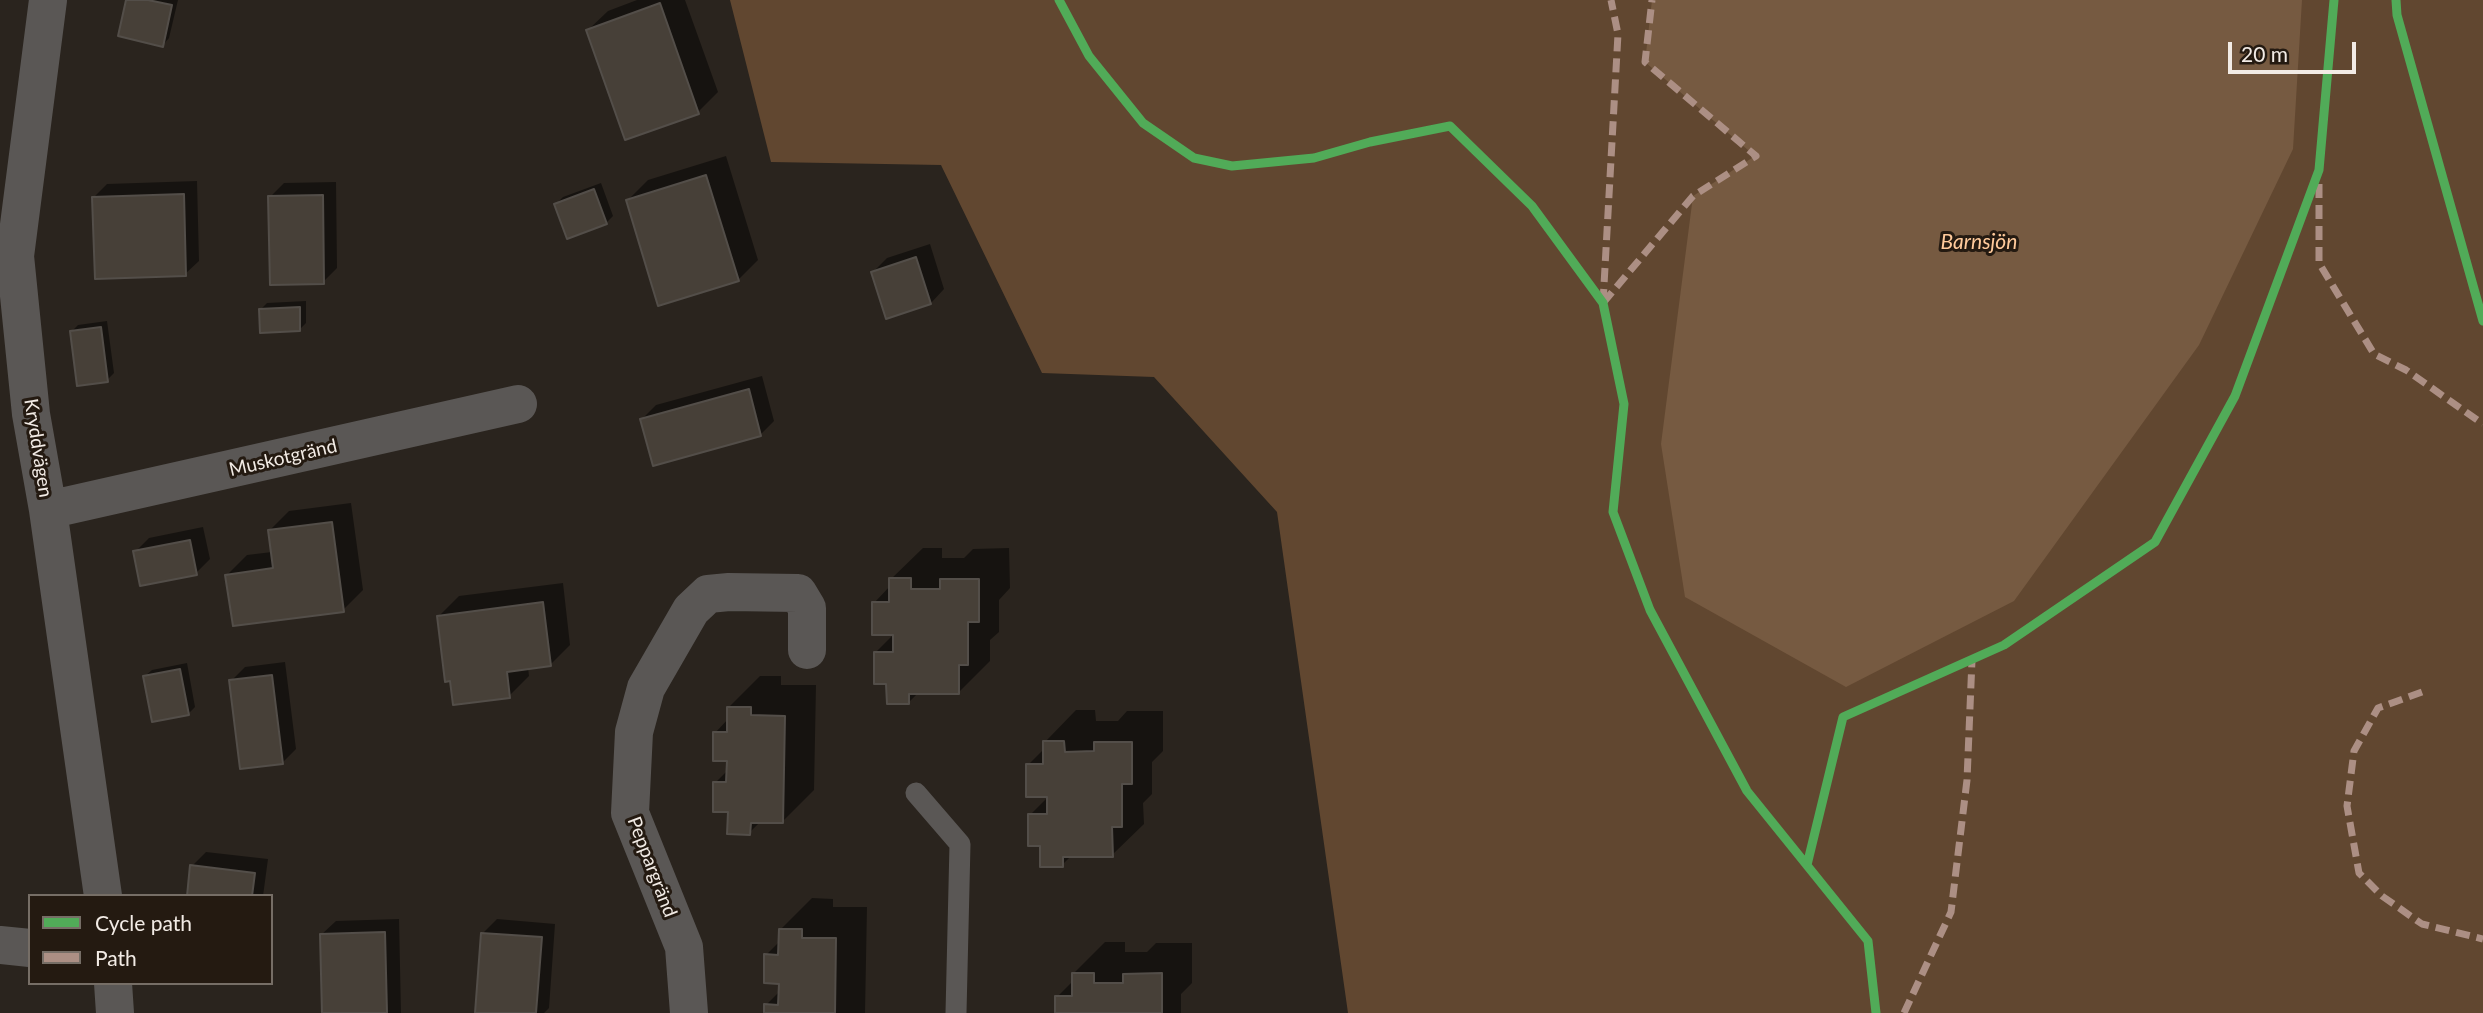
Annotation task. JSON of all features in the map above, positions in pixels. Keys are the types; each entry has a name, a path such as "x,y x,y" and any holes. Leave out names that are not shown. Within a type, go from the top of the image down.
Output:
{"street":[{"name":"Kryddvägen","path":"48,0 15,256 31,414 48,510 103,894"},
{"name":"Muskotgränd","path":"48,510 518,404"},
{"name":"Peppargränd","path":"689,1013 684,947 630,813 634,732 646,688 691,610 708,594 798,593 807,608 807,650"},
{"path":"0,944 28,948"},
{"path":"113,985 115,1013"}],"lane":[{"path":"916,793 960,844 956,1013"}],"path":[{"path":"2319,170 2334,0"},
{"path":"1807,865 1843,717 1972,660"},
{"path":"1798,855 1816,876"}],"shaded area":[{"path":"730,0 2483,0 2483,1013 1348,1013 1277,512 1154,377 1042,373 941,165 771,162"}],"water":[{"name":"Barnsjön","path":"1652,0 2302,0 2293,149 2199,345 2014,601 1846,687 1685,597 1661,444 1693,196 1755,156 1645,62"}],"building":[{"path":"126,0 148,0 172,5 163,47 118,36"},
{"path":"660,3 699,114 625,140 586,30"},
{"path":"706,175 739,281 658,306 626,200"},
{"path":"594,189 607,224 567,239 554,204"},
{"path":"184,194 186,276 95,279 92,197"},
{"path":"323,195 324,284 270,285 268,196"},
{"path":"916,257 931,304 886,319 871,272"},
{"path":"300,307 300,331 260,333 259,309"},
{"path":"101,327 108,382 77,386 70,331"},
{"path":"749,389 761,436 653,466 640,419"},
{"path":"332,522 344,612 233,626 225,575 273,568 268,530"},
{"path":"190,540 197,575 140,586 133,551"},
{"path":"889,578 911,578 911,589 940,589 940,579 979,579 979,622 968,622 968,665 959,665 959,694 909,694 909,704 887,704 886,684 874,684 874,652 893,652 893,635 872,635 872,602 889,602"},
{"path":"543,602 551,666 507,672 510,698 453,705 450,681 445,682 437,616"},
{"path":"180,669 189,715 152,722 143,676"},
{"path":"272,675 283,764 240,769 229,680"},
{"path":"727,707 751,707 751,715 785,716 783,823 751,823 750,835 727,834 728,812 713,812 713,782 726,782 727,761 713,761 713,732 727,732"},
{"path":"1043,741 1064,741 1065,752 1094,751 1094,742 1132,742 1132,784 1122,784 1122,827 1112,827 1113,857 1063,857 1063,867 1040,867 1040,846 1028,846 1028,814 1047,814 1047,797 1026,797 1026,764 1043,764"},
{"path":"190,865 255,873 252,894 187,894"},
{"path":"779,929 802,929 802,938 836,938 835,1013 764,1013 764,1004 778,1005 779,984 764,983 764,954 778,955"},
{"path":"385,932 387,1013 322,1013 320,934"},
{"path":"481,933 542,937 536,1013 475,1013"},
{"path":"1072,973 1094,973 1094,983 1123,983 1123,974 1162,973 1162,1013 1055,1013 1055,996 1072,996"}],"marked path":[{"path":"1603,303 1618,34 1611,0"},
{"path":"1603,303 1693,196 1756,156 1645,62 1652,0"},
{"path":"2319,184 2319,263 2374,354 2406,370 2483,424"},
{"path":"1904,1013 1951,912 1967,780 1972,660 1975,658"},
{"path":"2422,692 2378,708 2354,751 2347,806 2359,873 2382,896 2422,924 2483,939"}],"cycle path":[{"path":"1059,0 1089,56 1143,123 1194,158 1232,166 1314,158 1370,142 1450,126 1532,206 1603,303 1624,404 1613,512 1650,610 1747,791 1868,941 1876,1013"},
{"path":"1807,865 1843,717 2004,645 2155,542 2235,396 2319,170 2334,0"},
{"path":"2396,0 2397,15 2483,321"}]}
